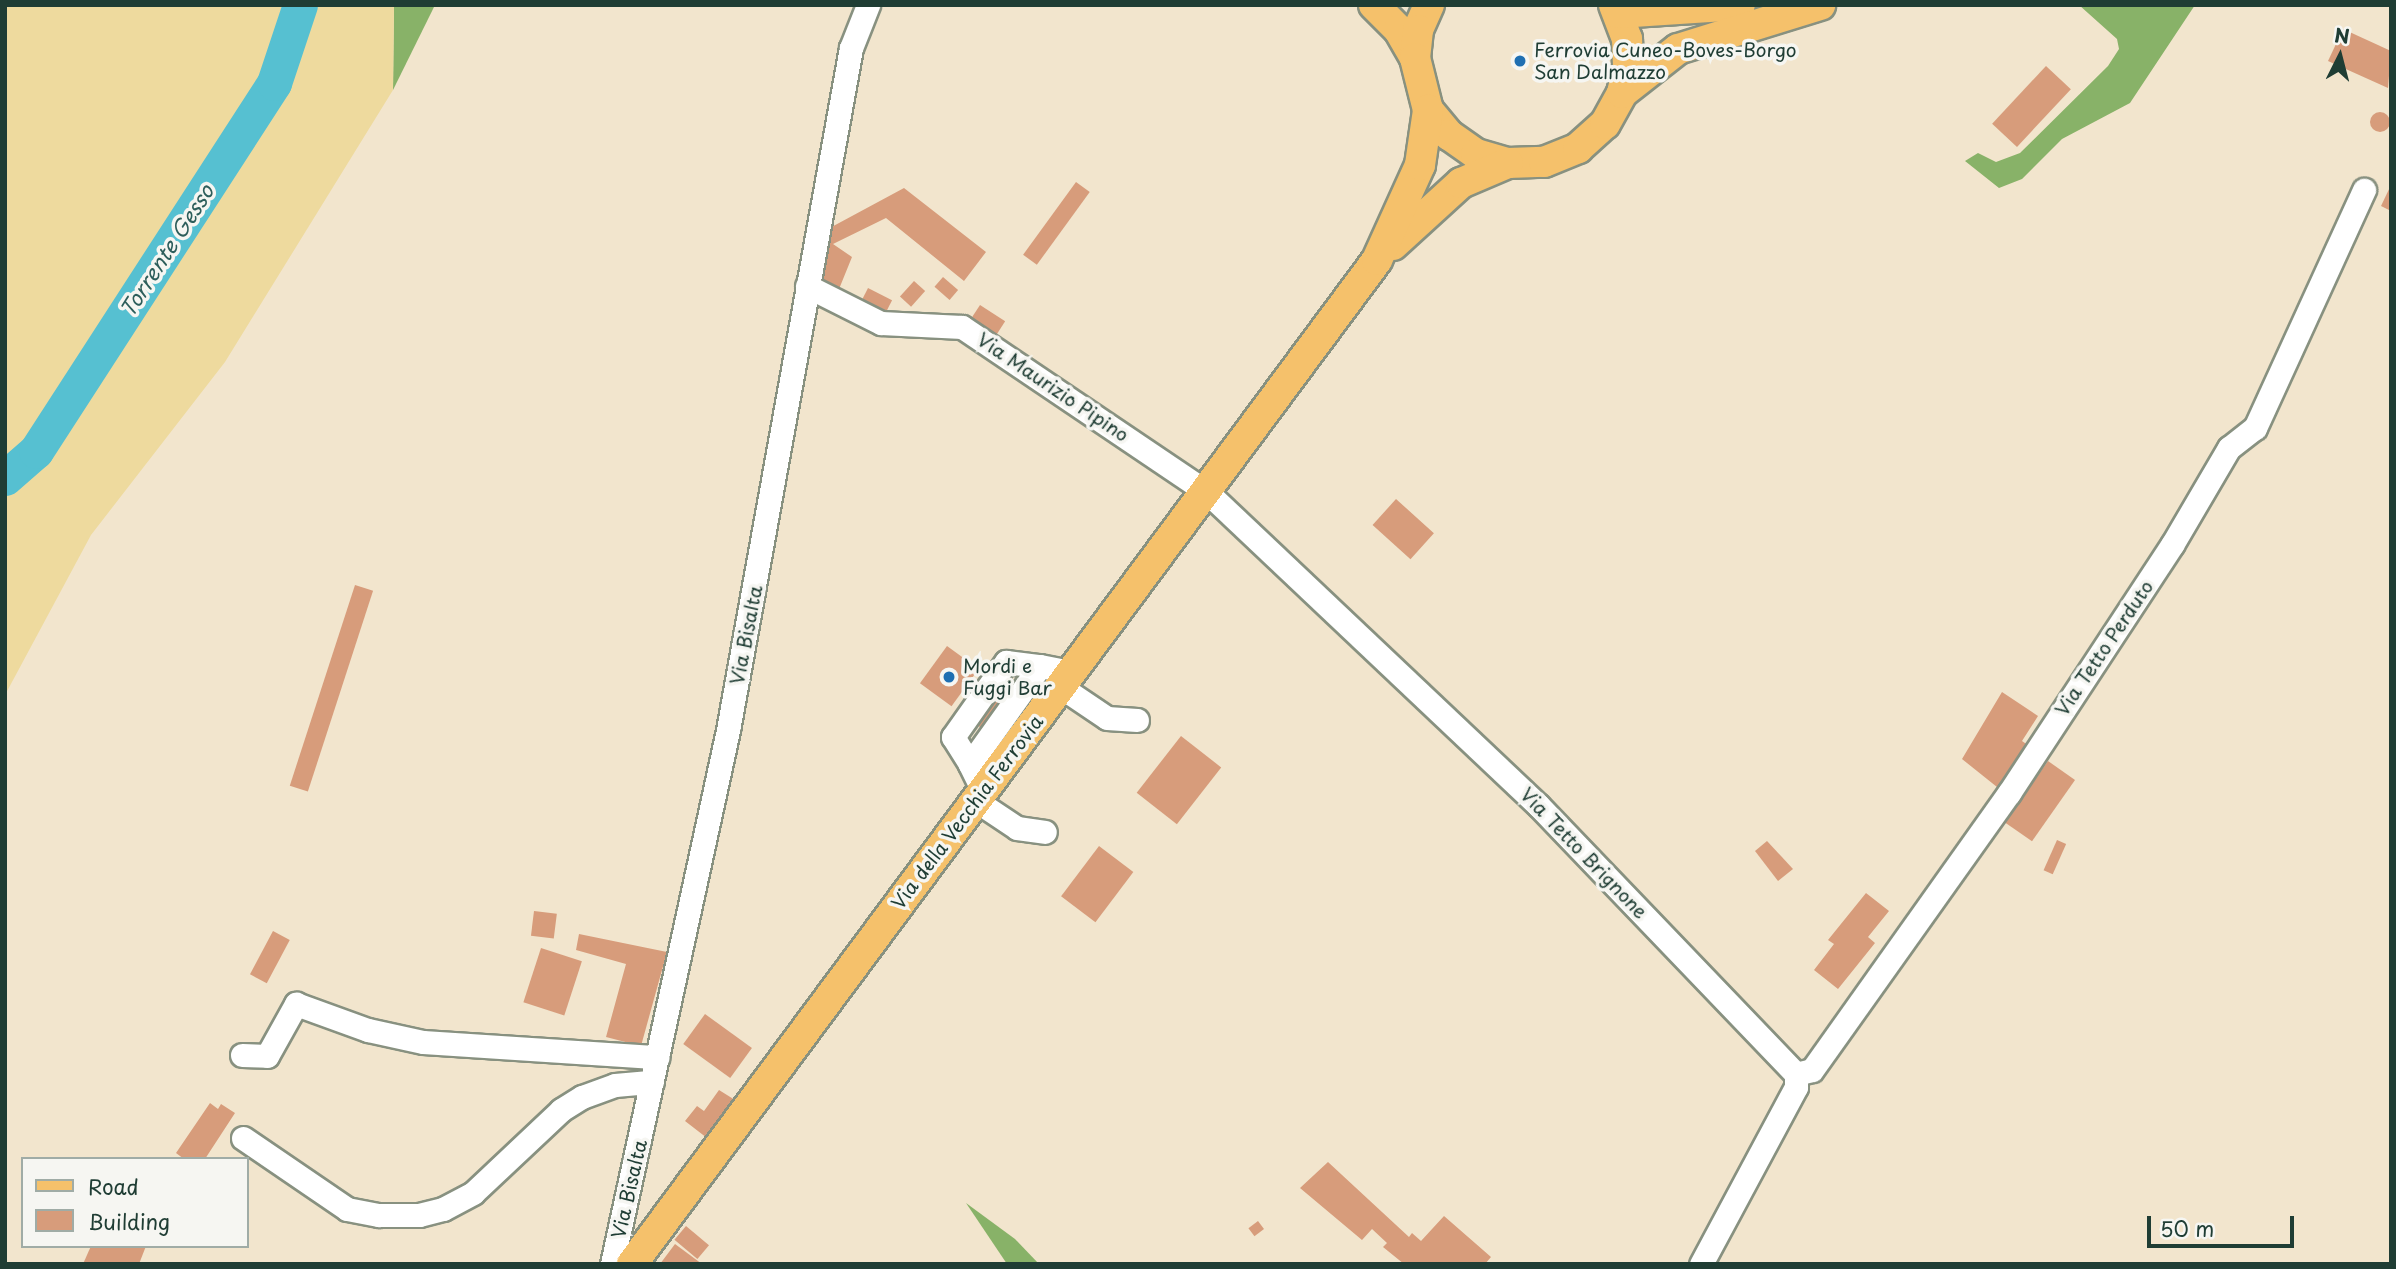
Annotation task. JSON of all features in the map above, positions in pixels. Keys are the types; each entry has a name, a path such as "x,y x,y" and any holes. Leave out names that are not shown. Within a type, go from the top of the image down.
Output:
{"main road":[{"path":"1374,5 1399,30 1415,58 1428,110 1449,135 1476,154 1508,163 1544,162 1578,148 1605,124 1622,93 1628,66 1616,9 1740,5"},
{"path":"1415,58 1418,30 1429,5"},
{"path":"1622,93 1678,49 1820,5"},
{"name":"Via della Vecchia Ferrovia","path":"1377,260 1420,164 1428,110"},
{"name":"Via della Vecchia Ferrovia","path":"626,1262 1057,675 1208,493 1377,260 1461,183 1508,163"}],"lane":[{"name":"Via Bisalta","path":"626,1262 653,1082 728,730 851,48 868,5"},
{"name":"Via Tetto Perduto","path":"1796,1074 1812,1070 2009,793 2172,545 2229,448 2255,428 2364,190"},
{"name":"Via Maurizio Pipino","path":"807,286 881,323 962,327 996,346 1208,493"},
{"name":"Via Tetto Brignone","path":"1208,493 1538,805 1796,1074"},
{"path":"1045,832 1017,828 976,784 953,737 1006,662 1057,675 1107,718 1138,720"},
{"path":"242,1055 267,1056 296,1004 423,1042 658,1057"},
{"path":"1701,1264 1796,1087 1796,1074"},
{"path":"243,1138 347,1209 380,1215 419,1215 443,1209 473,1193 561,1110 582,1097 615,1085 653,1082"}],"green space":[{"path":"394,5 435,5 393,90"},
{"path":"2079,5 2195,5 2130,103 2062,139 2022,179 1999,188 1965,161 1978,153 1996,162 2020,153 2108,66 2119,49 2117,39"},
{"path":"966,1203 1015,1239 1039,1264 1007,1264"}],"sand":[{"path":"5,5 394,5 393,90 225,362 91,535 5,695"}],"building":[{"path":"2343,29 2391,51 2388,88 2328,61"},
{"path":"2046,66 2071,89 2017,147 1992,124"},
{"path":"2380,112 2387,115 2390,122 2387,129 2380,132 2373,129 2370,122 2373,115"},
{"path":"1076,182 1090,192 1037,265 1023,255"},
{"path":"2391,185 2391,211 2381,206"},
{"path":"904,188 986,252 964,281 886,218 833,244 852,257 837,294 826,286 820,270 826,230"},
{"path":"943,277 958,290 950,300 934,287"},
{"path":"914,281 925,291 911,307 900,297"},
{"path":"868,288 892,300 884,315 860,303"},
{"path":"980,305 1005,321 994,339 969,323"},
{"path":"1396,499 1434,533 1410,559 1373,525"},
{"path":"355,585 373,591 308,792 290,786"},
{"path":"947,646 979,669 952,706 920,683"},
{"path":"988,675 1026,700 1000,740 962,715"},
{"path":"2002,692 2038,716 2022,741 2032,748 2002,791 1962,759"},
{"path":"1181,736 1221,767 1177,824 1137,793"},
{"path":"2048,761 2075,780 2032,841 2005,822"},
{"path":"2057,840 2066,844 2053,874 2044,870"},
{"path":"1767,841 1793,869 1778,881 1755,851"},
{"path":"1099,846 1133,872 1095,922 1061,896"},
{"path":"1866,893 1889,911 1868,937 1875,943 1838,989 1814,970 1834,944 1828,940"},
{"path":"534,911 557,914 554,939 531,936"},
{"path":"273,931 290,940 267,983 250,974"},
{"path":"579,934 667,952 641,1046 606,1037 626,964 576,950"},
{"path":"541,948 582,961 564,1015 523,1002"},
{"path":"705,1014 752,1048 730,1078 683,1044"},
{"path":"719,1090 735,1100 707,1138 685,1121 697,1106 704,1111"},
{"path":"210,1103 218,1109 221,1104 235,1113 206,1157 181,1157 176,1153"},
{"path":"1328,1162 1409,1237 1412,1233 1421,1241 1444,1216 1491,1257 1485,1264 1404,1264 1383,1247 1387,1243 1372,1229 1362,1240 1300,1188"},
{"path":"1258,1221 1264,1229 1254,1236 1248,1228"},
{"path":"686,1226 709,1245 697,1259 674,1240"},
{"path":"675,1244 702,1264 660,1264"},
{"path":"90,1248 145,1248 139,1264 83,1264"}],"waterway":[{"name":"Torrente Gesso","path":"5,478 36,451 274,83 300,5"}],"place":[{"name":"Ferrovia Cuneo-Boves-Borgo San Dalmazzo","path":"1520,61"},
{"name":"Mordi e Fuggi Bar","path":"949,677"}]}
